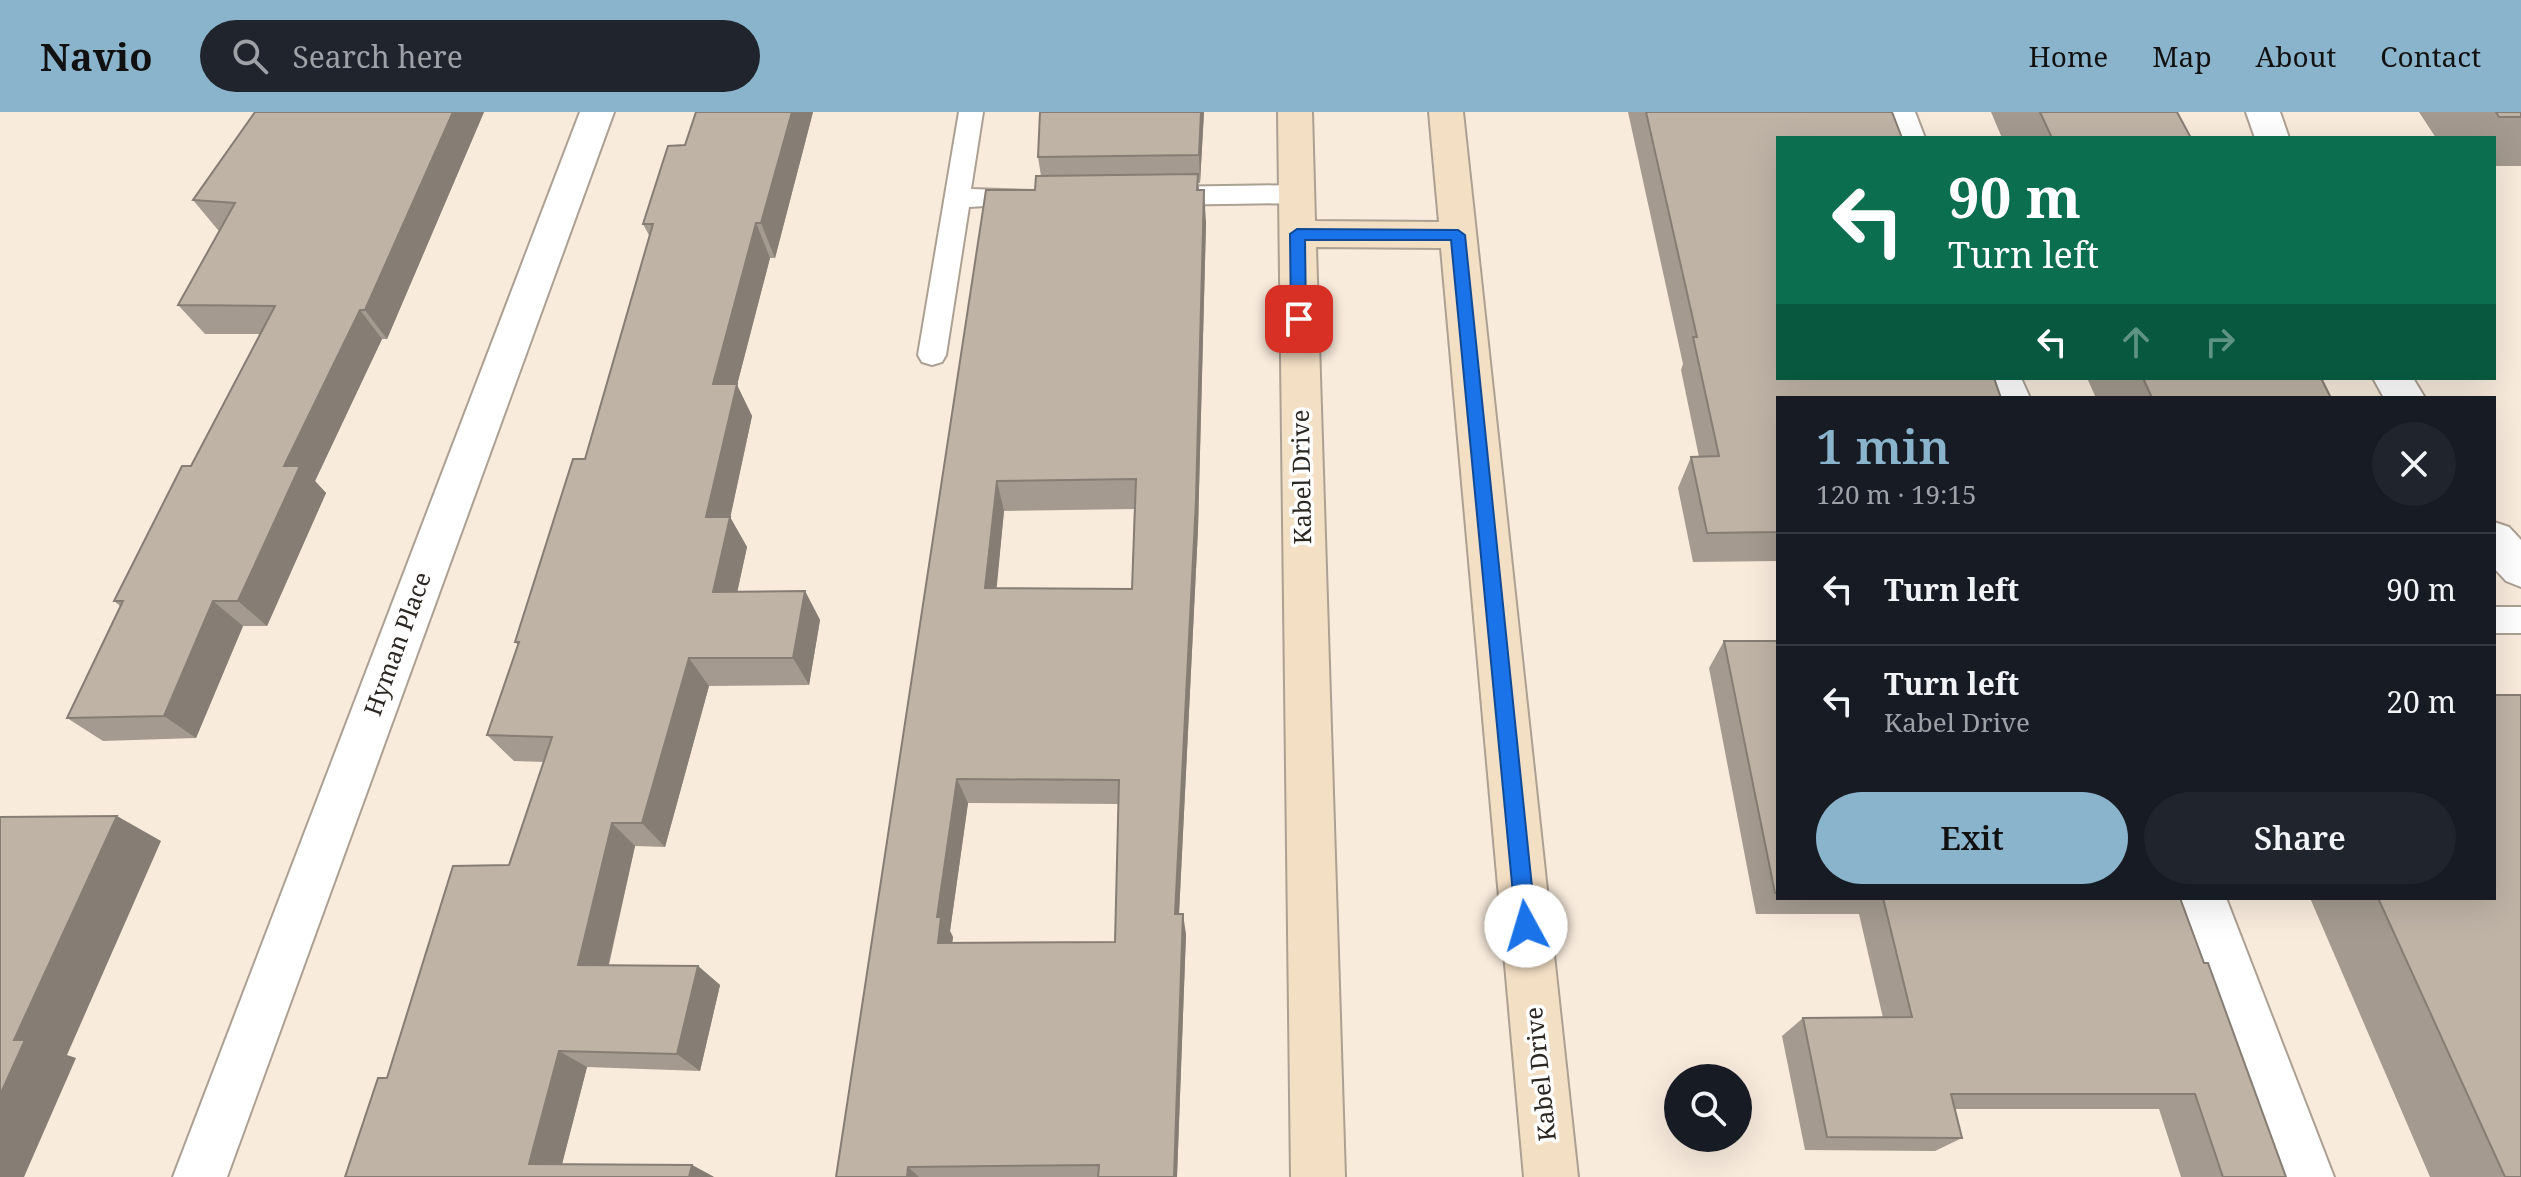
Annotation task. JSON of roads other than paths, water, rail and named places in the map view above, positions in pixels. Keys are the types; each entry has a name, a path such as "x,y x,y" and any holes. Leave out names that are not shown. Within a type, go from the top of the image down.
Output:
{"street":[{"name":"Hyman Place","path":"200,1177 597,112"},
{"name":"Kabel Drive","path":"1295,112 1318,1177"},
{"name":"Kabel Drive","path":"1446,112 1551,1177"},
{"path":"1898,112 1907,136"},
{"path":"2263,112 2271,136"},
{"path":"1297,214 1458,235"},
{"path":"2496,541 2521,569"},
{"path":"2203,900 2307,1177"}],"lane":[{"path":"932,355 971,112"},
{"path":"1127,196 1297,214"},
{"path":"958,198 1051,197"},
{"path":"2496,620 2521,620"}]}
